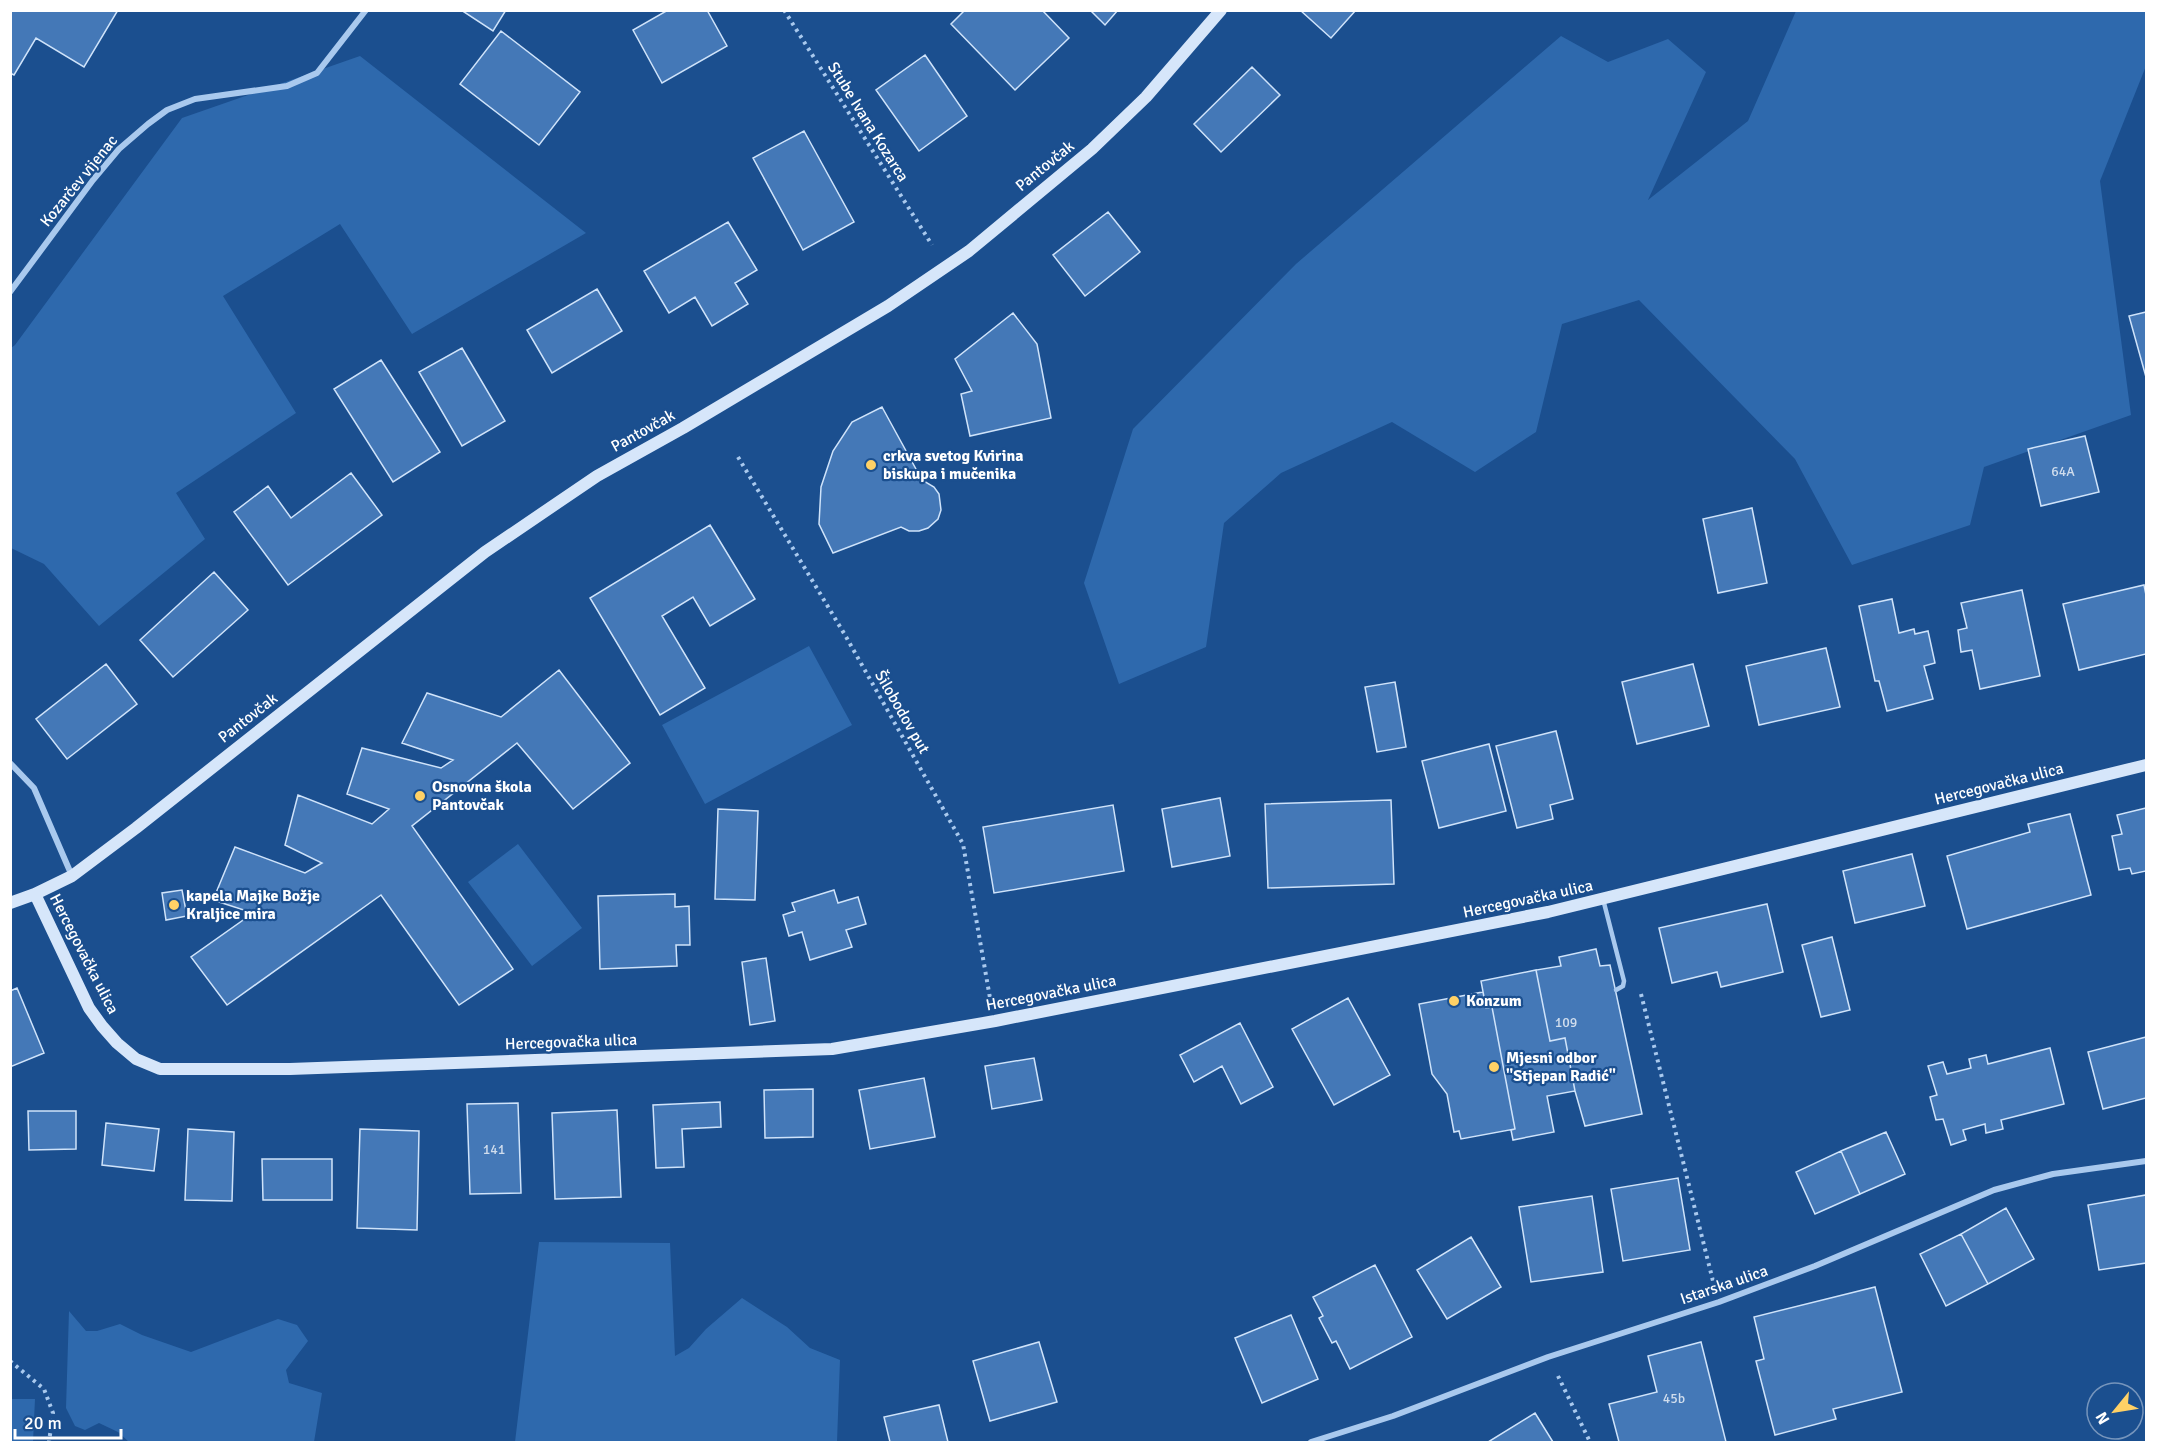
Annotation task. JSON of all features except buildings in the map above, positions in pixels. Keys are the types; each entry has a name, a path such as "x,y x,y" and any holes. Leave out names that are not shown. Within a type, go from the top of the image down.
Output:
{"street":[{"name":"Kozarčev vijenac","path":"10,292 119,149 148,124 167,110 195,99 287,86 317,73 366,10"},
{"name":"Pantovčak","path":"10,903 72,876 485,552 597,476 683,428 888,306 969,251 1092,149 1146,98 1221,10"},
{"path":"10,763 34,788 72,876"},
{"name":"Hercegovačka ulica","path":"35,894 89,1008 117,1043 136,1059 160,1069 290,1069 832,1049 1007,1019 1455,932 1604,899 2146,765"},
{"name":"Istarska ulica","path":"1311,1443 1393,1416 1548,1357 1719,1302 1815,1266 1994,1190 2053,1174 2146,1161"}],"lane":[{"path":"1604,899 1624,981 1623,986 1616,990"}],"path":[{"name":"Stube Ivana Kozarca","path":"784,10 932,246"},
{"name":"Šilobodov put","path":"738,457 844,635 963,844 990,999"},
{"path":"1641,994 1719,1302"},
{"path":"1548,1357 1590,1443"},
{"path":"10,1361 44,1389 53,1413 49,1443"}],"shaded area":[{"path":"1796,11 2146,11 2146,66 2100,181 2131,415 1984,467 1970,525 1852,565 1795,459 1639,300 1562,324 1536,432 1475,472 1392,422 1281,473 1224,523 1206,647 1119,684 1084,583 1133,429 1296,264 1561,36 1608,62 1668,39 1706,72 1648,200 1748,121"},
{"path":"360,56 586,233 412,334 340,224 223,296 296,413 176,493 205,539 99,626 44,564 11,548 11,348 182,118"},
{"path":"809,646 852,725 705,804 662,725"},
{"path":"518,844 582,928 532,966 468,882"},
{"path":"539,1242 670,1243 675,1356 689,1348 706,1329 742,1298 787,1327 810,1348 840,1360 837,1442 515,1442"},
{"path":"69,1311 86,1331 97,1331 120,1324 142,1335 191,1352 278,1319 297,1325 308,1341 286,1370 289,1383 322,1393 314,1442 129,1442 118,1432 99,1423 85,1430 75,1426 66,1408"},
{"path":"11,1399 35,1399 33,1442 11,1442"}],"place":[{"name":"crkva svetog Kvirina biskupa i mučenika","path":"871,465"},
{"name":"Osnovna škola Pantovčak","path":"420,796"},
{"name":"kapela Majke Božje Kraljice mira","path":"174,905"},
{"name":"Konzum","path":"1454,1001"},
{"name":"Mjesni odbor \"Stjepan Radić\"","path":"1494,1067"}]}
